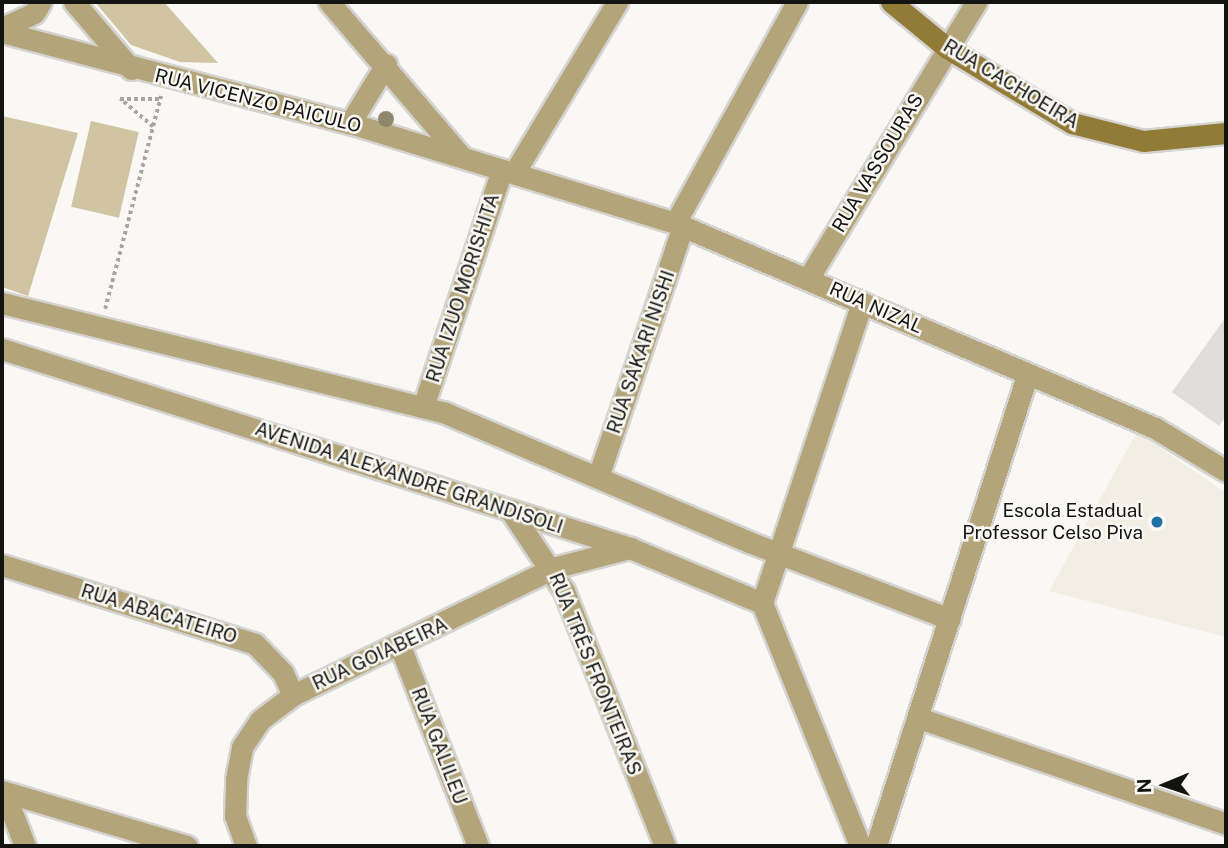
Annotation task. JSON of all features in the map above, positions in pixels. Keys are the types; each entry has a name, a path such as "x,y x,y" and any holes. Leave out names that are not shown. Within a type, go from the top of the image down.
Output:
{"main road":[{"name":"RUA CACHOEIRA","path":"891,2 947,48 1072,122 1110,137 1143,141 1226,132"}],"street":[{"path":"2,30 34,13 41,2"},
{"path":"74,2 131,69"},
{"path":"329,2 386,64 463,157"},
{"name":"RUA IZUO MORISHITA","path":"423,407 508,172 617,2"},
{"name":"RUA SAKARI NISHI","path":"598,477 679,224 797,2"},
{"name":"RUA VASSOURAS","path":"809,277 976,2"},
{"name":"RUA VICENZO PAICULO","path":"2,30 131,69 163,89 350,123 508,172"},
{"path":"350,123 386,64"},
{"name":"RUA NIZAL","path":"508,172 679,224 809,277 1027,375 1155,428 1223,461"},
{"path":"860,846 762,603 782,555 862,302"},
{"path":"2,303 99,331 423,407 782,555 950,619"},
{"name":"AVENIDA ALEXANDRE GRANDISOLI","path":"2,349 630,548 762,603"},
{"path":"876,846 1027,375"},
{"name":"RUA TRÊS FRONTEIRAS","path":"510,510 553,568 664,846"},
{"name":"RUA GOIABEIRA","path":"246,846 235,816 242,747 260,720 292,695 400,646 553,568 630,548"},
{"name":"RUA ABACATEIRO","path":"2,565 255,644 283,673 292,695"},
{"name":"RUA GALILEU","path":"400,646 478,846"},
{"path":"919,718 1226,824"},
{"path":"3,792 25,846"},
{"path":"3,792 187,846"}],"path":[{"path":"99,331 153,127 163,89 120,99 153,127"}],"shaded area":[{"path":"95,2 164,2 218,63 180,62 131,45"},
{"path":"2,116 78,133 28,296 2,287"},
{"path":"91,121 139,132 119,218 71,207"},
{"name":"Escola Estadual Professor Celso Piva","path":"1137,432 1226,493 1226,637 1049,591"}],"building":[{"path":"1226,317 1226,416 1219,426 1172,392"}],"place":[{"name":"Escola Estadual Professor Celso Piva","path":"1157,522"}]}
